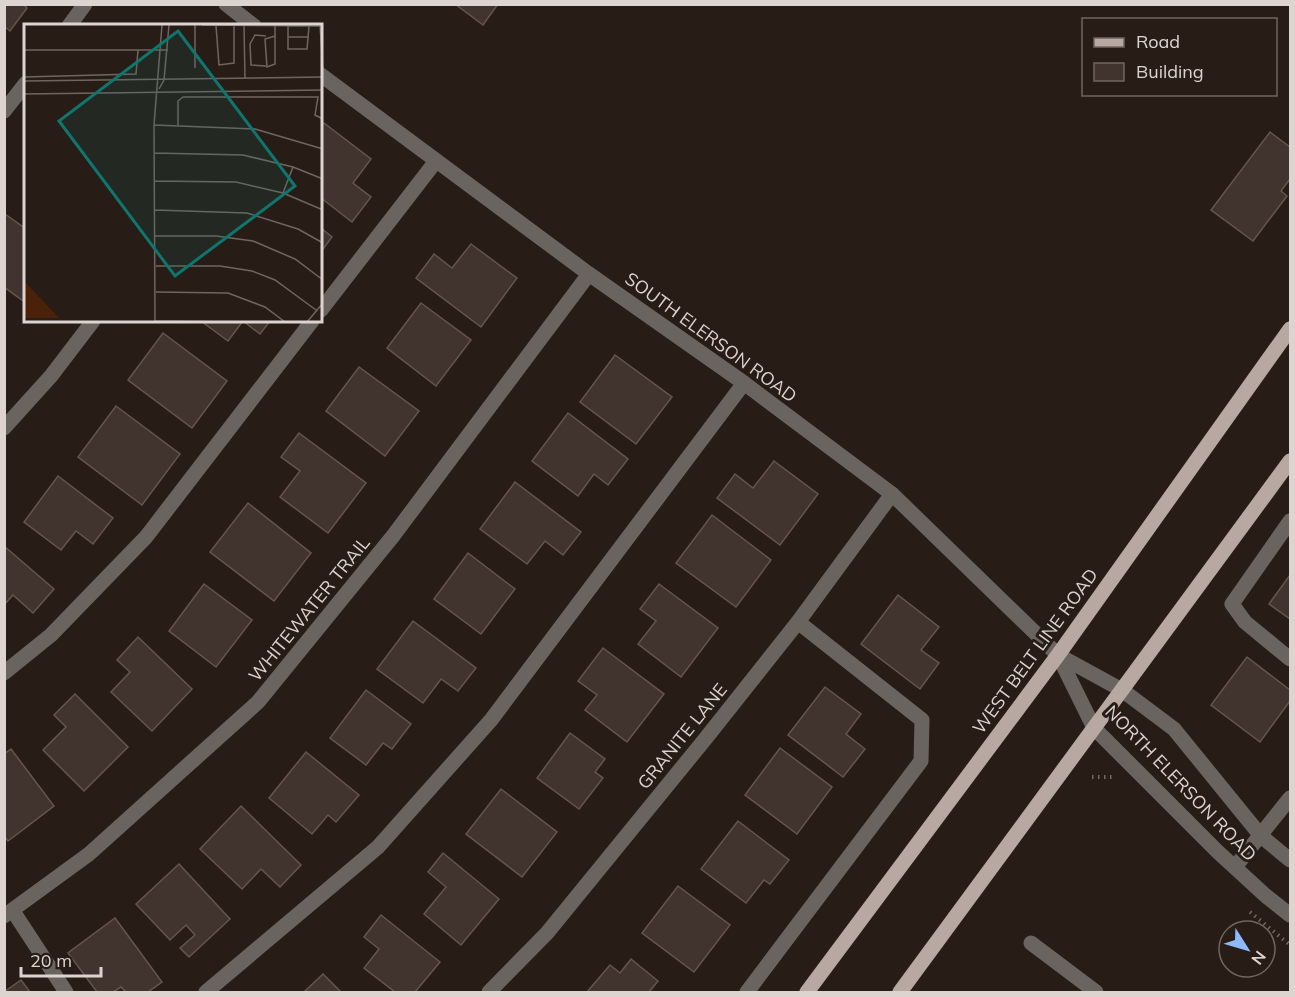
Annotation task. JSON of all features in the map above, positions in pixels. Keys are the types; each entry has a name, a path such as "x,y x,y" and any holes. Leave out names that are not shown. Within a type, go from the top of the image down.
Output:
{"main road":[{"name":"WEST BELT LINE ROAD","path":"807,993 1058,655 1290,329"},
{"path":"900,993 1290,461"}],"street":[{"path":"70,24 85,4"},
{"path":"226,4 251,24"},
{"name":"SOUTH ELERSON ROAD","path":"322,76 589,274 744,383 892,494 1058,655"},
{"path":"4,111 24,86"},
{"path":"322,309 436,161"},
{"name":"WHITEWATER TRAIL","path":"9,913 89,854 258,702 393,536 589,274"},
{"path":"4,428 51,376 92,322"},
{"path":"4,673 51,635 146,537 311,322"},
{"path":"206,993 378,847 483,729 744,383"},
{"name":"GRANITE LANE","path":"489,993 547,933 798,622 892,494"},
{"path":"1290,521 1232,604 1245,622 1290,658"},
{"path":"747,993 921,761 922,720 798,622"},
{"name":"NORTH ELERSON ROAD","path":"1058,655 1122,690 1174,729 1261,836 1290,860"},
{"name":"NORTH ELERSON ROAD","path":"1058,655 1094,728 1235,867 1290,915"},
{"path":"1235,867 1290,798"},
{"path":"9,913 66,993"},
{"path":"1031,943 1096,993"}],"building":[{"path":"4,4 23,4 27,8 10,31 4,26"},
{"path":"455,4 498,4 483,25"},
{"path":"324,123 371,159 353,183 371,197 352,222 322,199 322,126"},
{"path":"1270,132 1290,147 1290,179 1281,191 1287,196 1253,241 1211,210"},
{"path":"5,214 24,228 24,302 4,287"},
{"path":"322,229 332,237 322,251"},
{"path":"471,244 517,278 481,327 416,278 434,254 452,268"},
{"path":"421,303 471,340 436,386 387,348"},
{"path":"202,322 242,322 228,341"},
{"path":"244,322 269,322 260,334"},
{"path":"163,333 227,381 192,428 128,380"},
{"path":"615,355 672,397 636,444 580,402"},
{"path":"359,367 419,411 385,456 326,411"},
{"path":"116,406 180,454 142,505 78,457"},
{"path":"568,413 628,459 608,485 594,474 578,496 532,461"},
{"path":"299,433 366,483 328,533 280,497 300,471 281,457"},
{"path":"774,461 818,494 780,545 717,498 735,474 753,488"},
{"path":"58,476 113,518 93,544 76,531 61,550 24,522"},
{"path":"515,482 581,532 563,555 545,541 527,564 480,529"},
{"path":"248,503 311,553 274,601 210,552"},
{"path":"712,515 771,560 736,607 676,563"},
{"path":"4,546 54,589 33,613 13,595 4,605"},
{"path":"468,553 515,589 481,634 434,599"},
{"path":"1290,575 1290,619 1269,604"},
{"path":"204,584 252,620 216,667 169,631"},
{"path":"659,584 718,628 681,677 638,644 656,621 640,609"},
{"path":"898,595 939,627 921,650 939,663 920,689 861,644"},
{"path":"413,621 476,668 458,691 441,679 423,703 377,669"},
{"path":"138,637 192,689 152,731 111,692 130,672 117,660"},
{"path":"603,648 664,694 627,742 585,710 597,695 578,681"},
{"path":"1247,657 1290,690 1290,701 1260,742 1211,705"},
{"path":"825,687 861,714 846,734 865,749 843,777 788,735"},
{"path":"366,690 411,724 392,749 383,743 366,765 330,738"},
{"path":"75,694 128,747 84,791 43,750 66,727 54,715"},
{"path":"570,733 605,759 595,772 603,778 579,809 537,778"},
{"path":"780,748 832,787 797,834 745,795"},
{"path":"11,749 54,806 8,841 4,836 4,754"},
{"path":"306,752 359,795 336,822 328,815 312,834 269,798"},
{"path":"501,789 557,832 522,877 466,834"},
{"path":"241,806 301,865 280,887 261,869 242,889 200,849"},
{"path":"738,821 789,860 770,884 764,880 746,903 701,869"},
{"path":"443,853 499,899 461,945 424,914 446,887 428,872"},
{"path":"179,864 230,919 189,957 180,948 195,935 186,925 170,940 136,904"},
{"path":"678,886 730,925 694,972 642,933"},
{"path":"381,915 440,962 415,992 395,992 364,968 379,949 364,937"},
{"path":"115,918 162,982 148,992 126,992 121,987 113,992 97,992 68,953"},
{"path":"631,959 658,981 649,992 587,992 610,965 620,973"},
{"path":"323,974 341,992 304,992"},
{"path":"21,980 30,992 4,992"}]}
